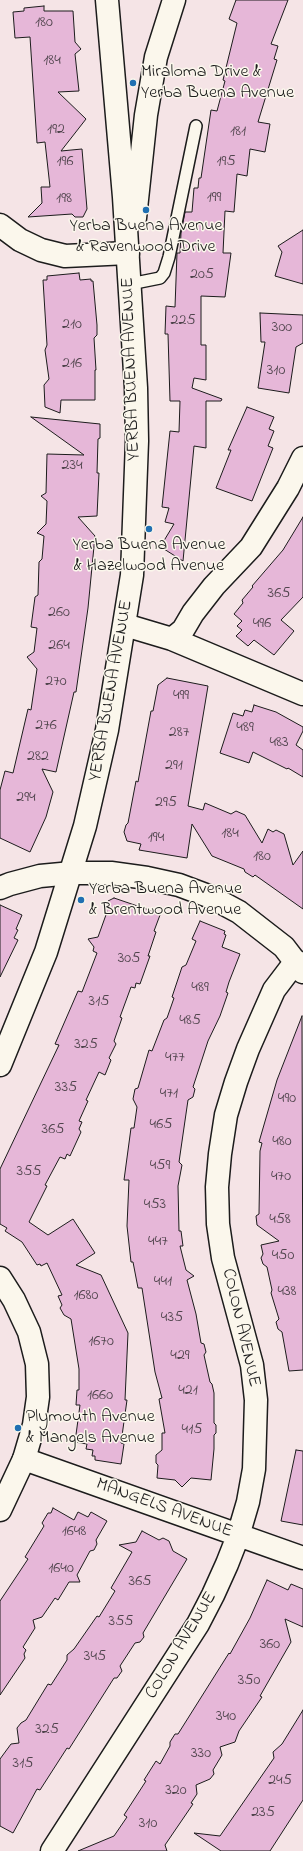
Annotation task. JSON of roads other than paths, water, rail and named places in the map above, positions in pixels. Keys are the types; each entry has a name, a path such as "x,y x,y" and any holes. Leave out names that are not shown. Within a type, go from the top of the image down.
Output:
{"street":[{"name":"YERBA BUENA AVENUE","path":"0,1065 46,952 72,873 85,826 107,730 132,575 136,441 130,284 107,0"},
{"name":"YERBA BUENA AVENUE","path":"128,253 138,200 145,126 156,57 174,0"},
{"path":"117,114 145,126"},
{"path":"0,225 20,240 41,250 65,256 128,253"},
{"path":"172,639 183,630 214,586 251,547 274,512 303,458"},
{"path":"125,625 172,639 303,694"},
{"path":"0,888 40,876 72,873 111,873 147,878 179,885 211,897 240,912 284,947 299,967"},
{"name":"COLON AVENUE","path":"52,1851 198,1624 213,1596 238,1536 248,1502 254,1469 256,1400 252,1365 223,1258 218,1224 217,1187 220,1154 226,1115 248,1049 274,990 299,967"},
{"path":"0,1278 14,1300 29,1332 37,1364 38,1398 34,1425 24,1459 0,1510"},
{"name":"MANGELS AVENUE","path":"24,1459 303,1558"}],"lane":[{"path":"130,284 160,278 164,273 169,257 196,126"}],"place":[{"name":"Miraloma Drive & Yerba Buena Avenue","path":"133,83"},
{"name":"Yerba Buena Avenue & Ravenwood Drive","path":"146,210"},
{"name":"Yerba Buena Avenue & Hazelwood Avenue","path":"149,529"},
{"name":"Yerba Buena Avenue & Brentwood Avenue","path":"81,900"},
{"name":"Plymouth Avenue & Mangels Avenue","path":"18,1428"}]}
